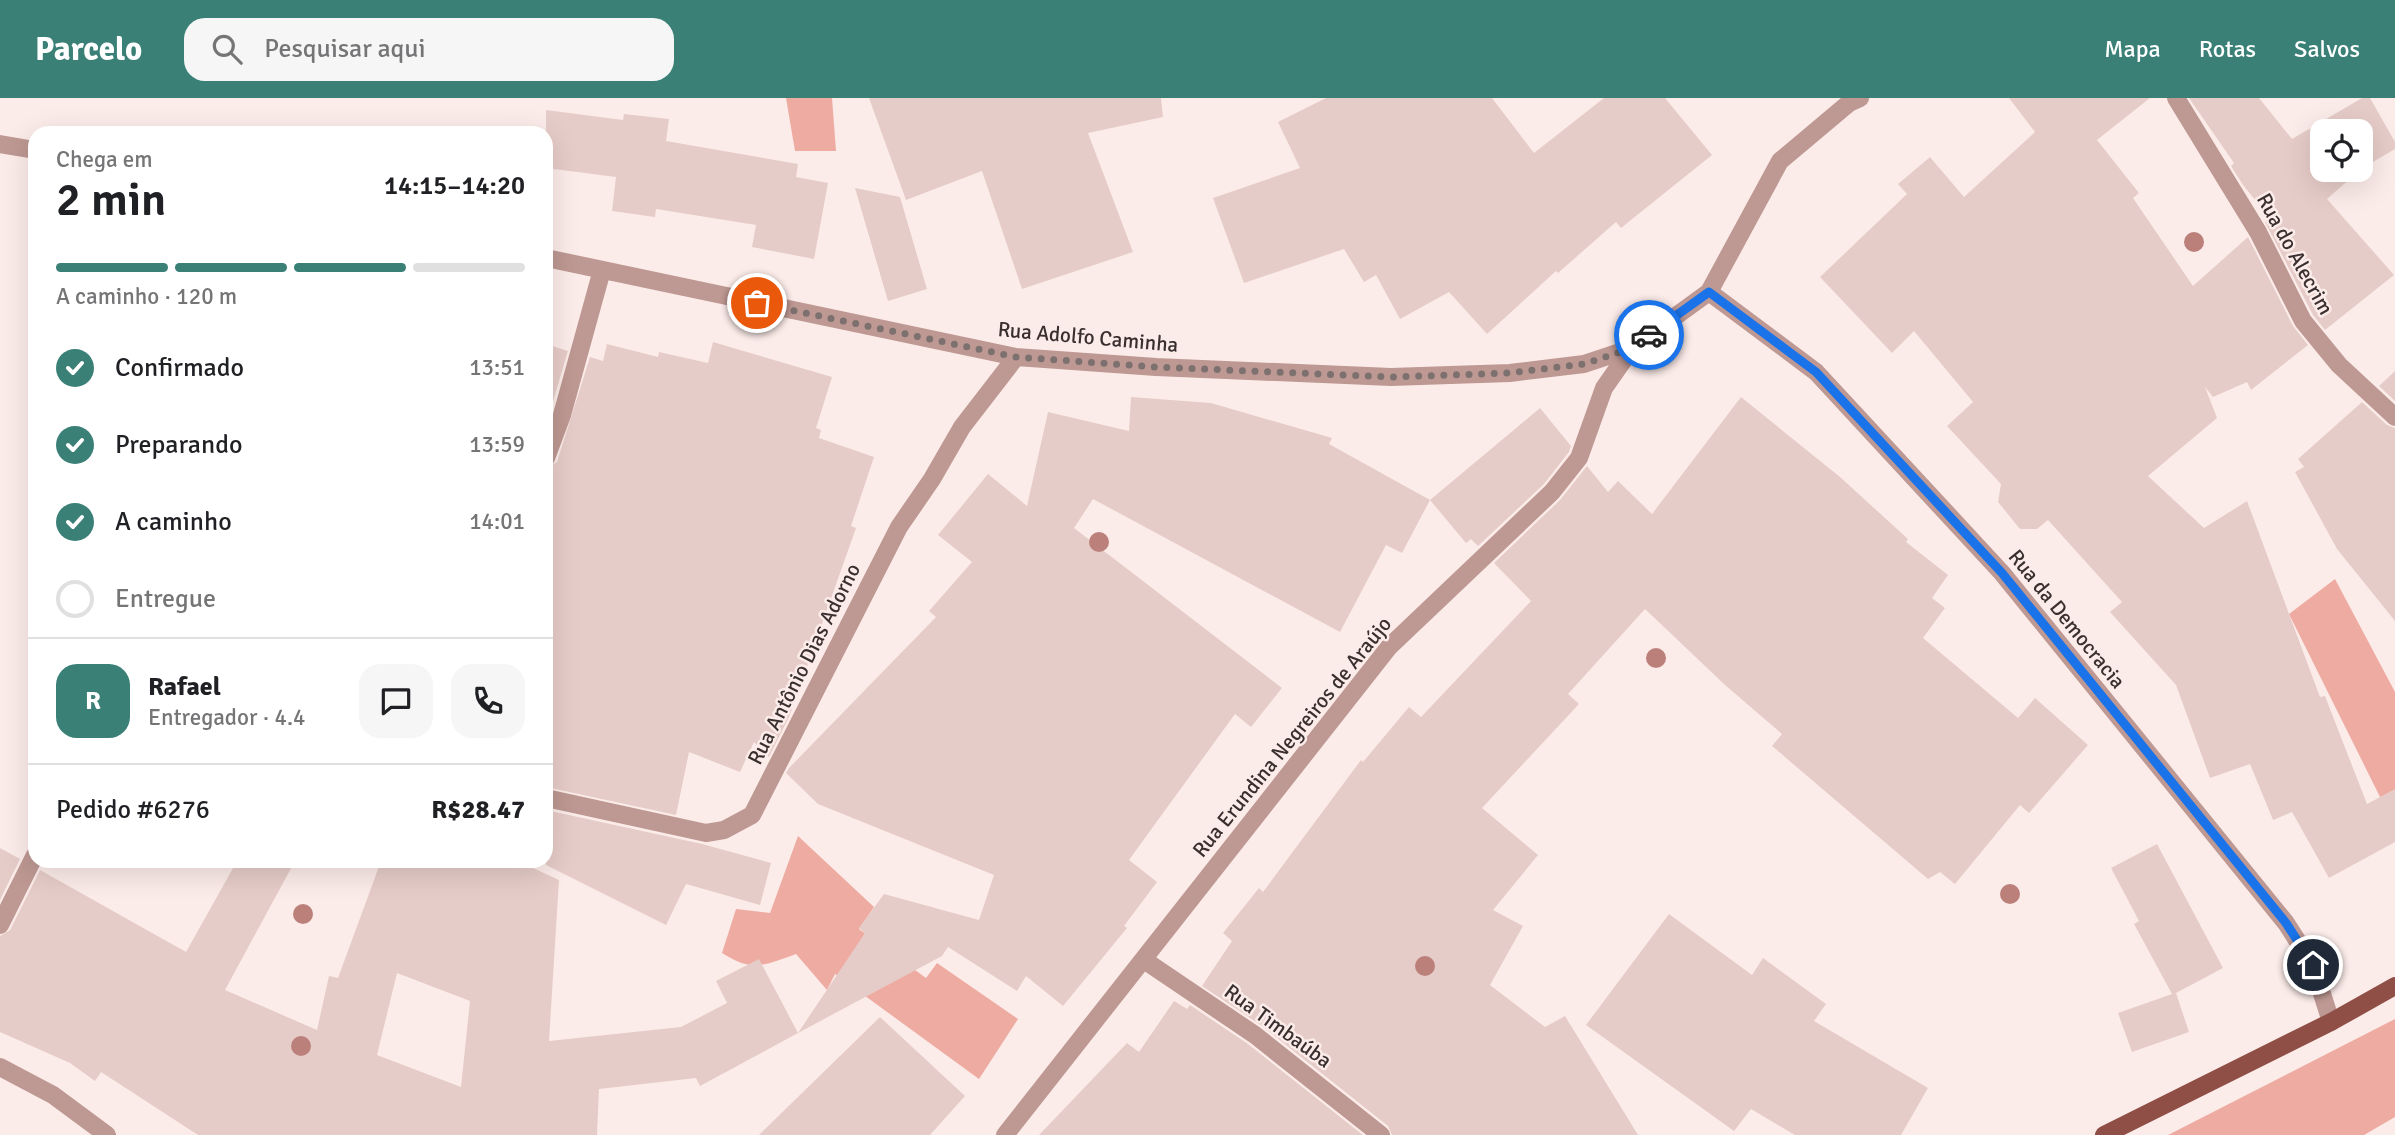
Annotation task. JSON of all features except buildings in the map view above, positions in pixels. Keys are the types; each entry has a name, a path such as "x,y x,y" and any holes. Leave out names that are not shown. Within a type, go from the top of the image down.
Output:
{"main road":[{"path":"2104,1135 2332,1022 2395,986"}],"street":[{"name":"Rua Erundina Negreiros de Araújo","path":"1005,1135 1389,648 1552,492 1579,458 1604,388 1632,348 1709,292 1780,161 1849,103 1860,98"},
{"name":"Rua do Alecrim","path":"2176,98 2258,232 2303,321 2339,365 2395,417"},
{"path":"0,144 28,149"},
{"name":"Rua Adolfo Caminha","path":"553,260 1016,357 1156,367 1391,377 1510,373 1584,364 1632,348"},
{"path":"553,439 602,270"},
{"name":"Rua da Democracia","path":"1709,292 1816,372 2002,573 2286,923 2313,965 2332,1022"},
{"name":"Rua Antônio Dias Adorno","path":"553,800 674,829 706,833 724,830 752,815 899,527 932,480 961,427 1016,357"},
{"path":"0,925 28,868"},
{"name":"Rua Timbaúba","path":"1144,960 1255,1035 1381,1135"},
{"path":"0,1068 53,1095 107,1135"}],"shaded area":[{"path":"786,98 832,98 836,151 795,151"},
{"path":"2335,579 2395,692 2395,803 2385,807 2289,614"},
{"path":"798,836 874,907 859,929 926,978 937,963 1018,1019 979,1079 835,974 827,990 796,954 775,962 750,965 722,953 736,909 770,913"},
{"path":"2395,1019 2395,1117 2364,1135 2168,1135"}],"way so far":[{"path":"757,303 1016,357 1156,367 1391,377 1510,373 1584,364 1632,348 1649,335"}],"route":[{"path":"1649,335 1709,292 1816,372 2002,573 2286,923 2313,965"}]}
